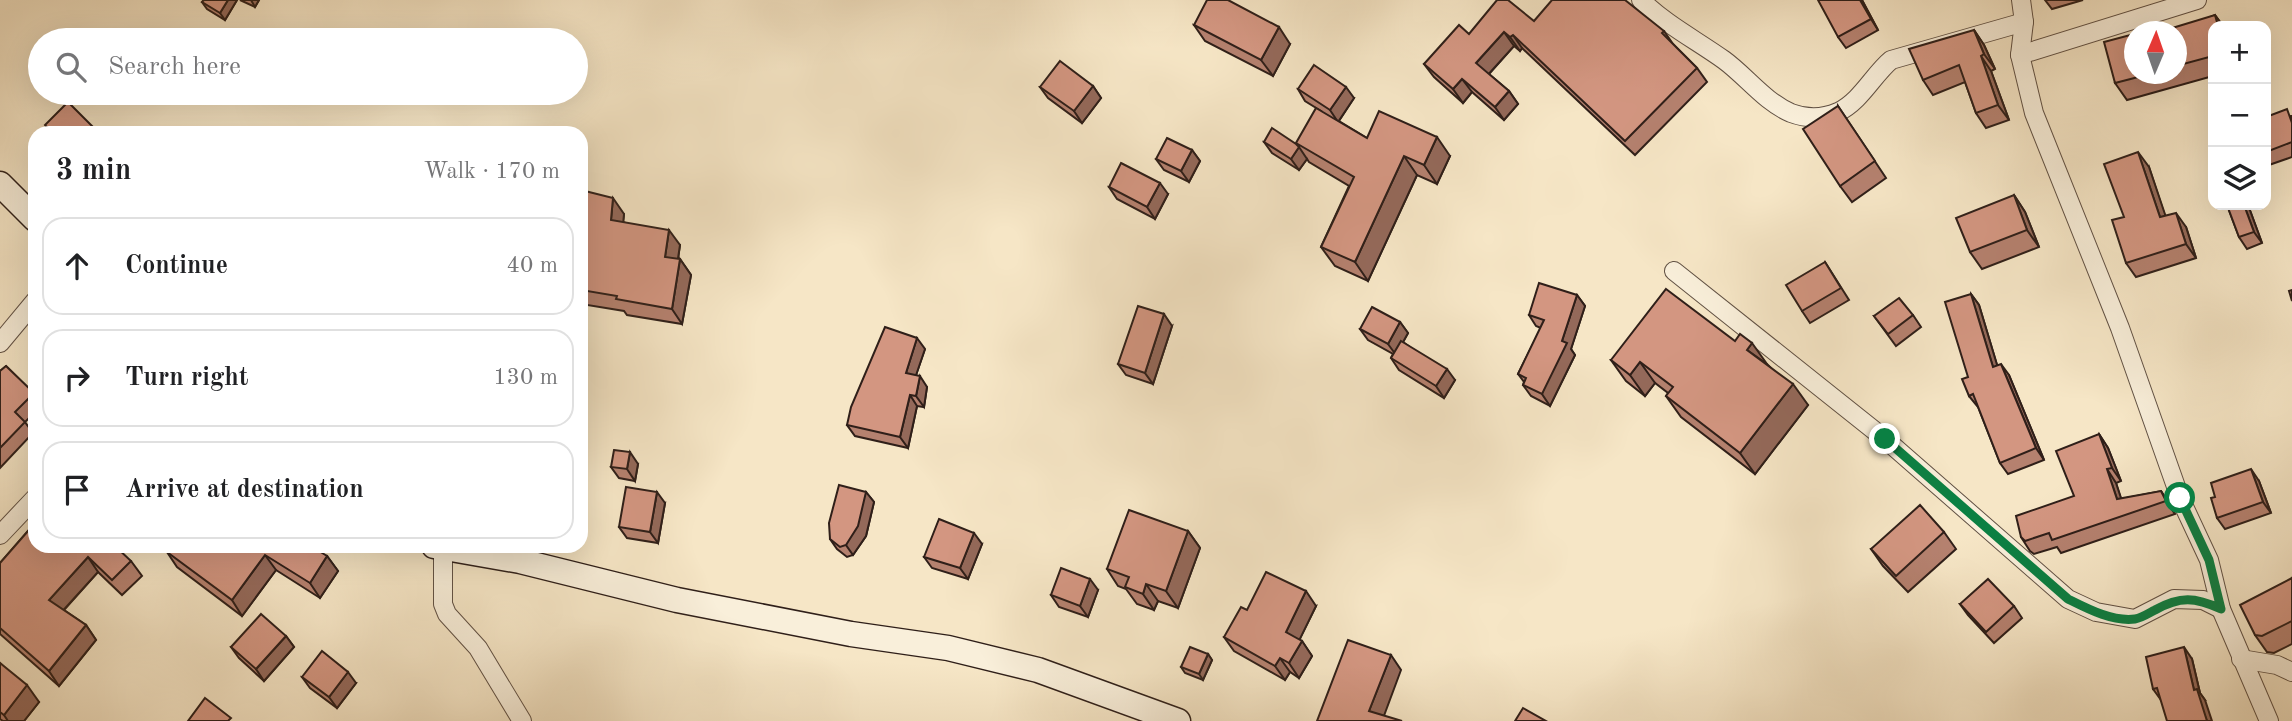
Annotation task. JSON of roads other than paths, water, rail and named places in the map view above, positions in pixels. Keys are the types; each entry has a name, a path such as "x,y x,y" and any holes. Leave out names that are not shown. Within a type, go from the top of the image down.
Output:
{"main road":[{"path":"0,184 28,212"},
{"path":"470,553 520,561 677,600 961,651 1038,670 1178,721"}],"street":[{"path":"1641,0 1655,14 1725,61 1773,103 1807,118 1839,111 1866,88 1875,73 1891,60 2024,22"},
{"path":"2021,0 2024,22 2020,55 2034,113 2120,328 2180,498 2209,560 2221,609 2269,721"},
{"path":"2020,55 2197,0"},
{"path":"1674,271 1885,439 2068,599 2096,612 2135,619 2174,599 2203,600 2221,609"},
{"path":"0,343 28,309"},
{"path":"0,535 28,505"},
{"path":"439,553 443,604 447,614 478,648 522,721"},
{"path":"2241,659 2277,666 2292,672"}]}
